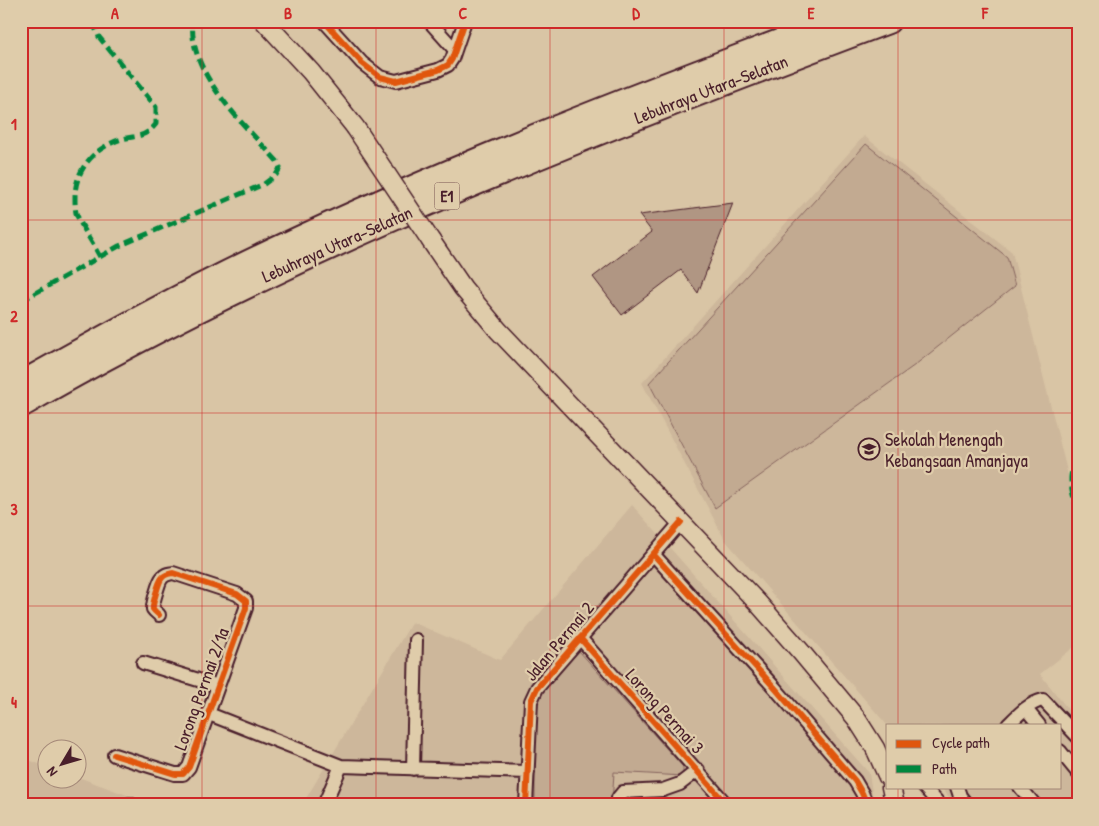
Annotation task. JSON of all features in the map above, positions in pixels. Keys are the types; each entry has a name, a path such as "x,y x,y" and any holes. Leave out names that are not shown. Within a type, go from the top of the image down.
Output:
{"highway":[{"name":"Lebuhraya Utara–Selatan","path":"21,384 139,319 270,252 420,185 546,132 835,21"},
{"name":"Lebuhraya Utara–Selatan","path":"21,405 140,338 250,283 380,224 662,106 888,21"}],"main road":[{"path":"264,21 316,78 354,127 458,281 482,312 524,359 681,522 802,652 856,718 875,748 886,773"},
{"path":"891,788 895,805"}],"street":[{"path":"324,21 362,63 380,77 396,81 438,70 448,65 452,59 465,21"},
{"path":"430,21 455,50"},
{"name":"Jalan Permai 2","path":"526,805 531,701 537,688 681,522"},
{"path":"653,554 767,680 855,782 862,793 866,805"},
{"name":"Lorong Permai 2/1a","path":"114,755 175,774 183,774 189,767 246,608 246,601 236,594 173,573 163,576 160,580 153,606 159,615"},
{"name":"Lorong Permai 3","path":"580,638 727,805"},
{"path":"413,769 416,640"},
{"path":"143,663 218,686"},
{"path":"1009,724 1026,709 1036,702 1043,700 1078,737"},
{"path":"1026,709 1038,724"},
{"path":"209,714 341,766 528,772"},
{"path":"1062,753 1078,772"},
{"path":"324,805 341,766"},
{"path":"618,805 618,798 623,792 663,790 680,784 698,770"},
{"path":"925,788 940,805"},
{"path":"957,788 960,796 967,805"},
{"path":"1021,788 1035,805"}],"shaded area":[{"name":"Sekolah Menengah Kebangsaan Amanjaya","path":"864,136 1012,252 1078,515 1078,644 1040,674 1078,722 1078,805 955,805 942,788 1062,788 1062,724 886,724 725,540 642,383"},
{"path":"866,144 1007,257 1015,286 915,365 715,508 649,383"},
{"path":"632,505 869,773 874,805 302,805 412,622 500,660"},
{"path":"579,651 683,767 683,776 614,772 612,805 535,805 535,699"},
{"path":"21,757 38,764 38,788 88,788 88,781 154,805 21,805"}],"building":[{"path":"733,203 698,293 681,270 622,315 593,277 652,232 639,215"}],"marked path":[{"path":"94,21 99,37 156,107 156,124 148,132 122,139 95,153 88,160 79,177 75,197 76,213 100,257"},
{"path":"21,301 119,246 264,184 276,175 280,168 277,161 235,115 209,79 199,60 194,40 193,21"},
{"path":"1078,459 1074,465 1071,478 1072,492 1078,512"}],"cycle path":[{"path":"324,21 362,63 380,77 396,81 438,70 448,65 452,59 465,21"},
{"path":"526,805 531,701 537,688 681,522"},
{"path":"653,554 774,687 855,781 867,805"},
{"path":"114,755 175,774 183,774 189,767 246,608 246,601 237,594 173,573 163,577 158,588 153,609 159,615"},
{"path":"580,638 727,805"}],"place":[{"name":"Sekolah Menengah Kebangsaan Amanjaya","path":"869,449"}]}
